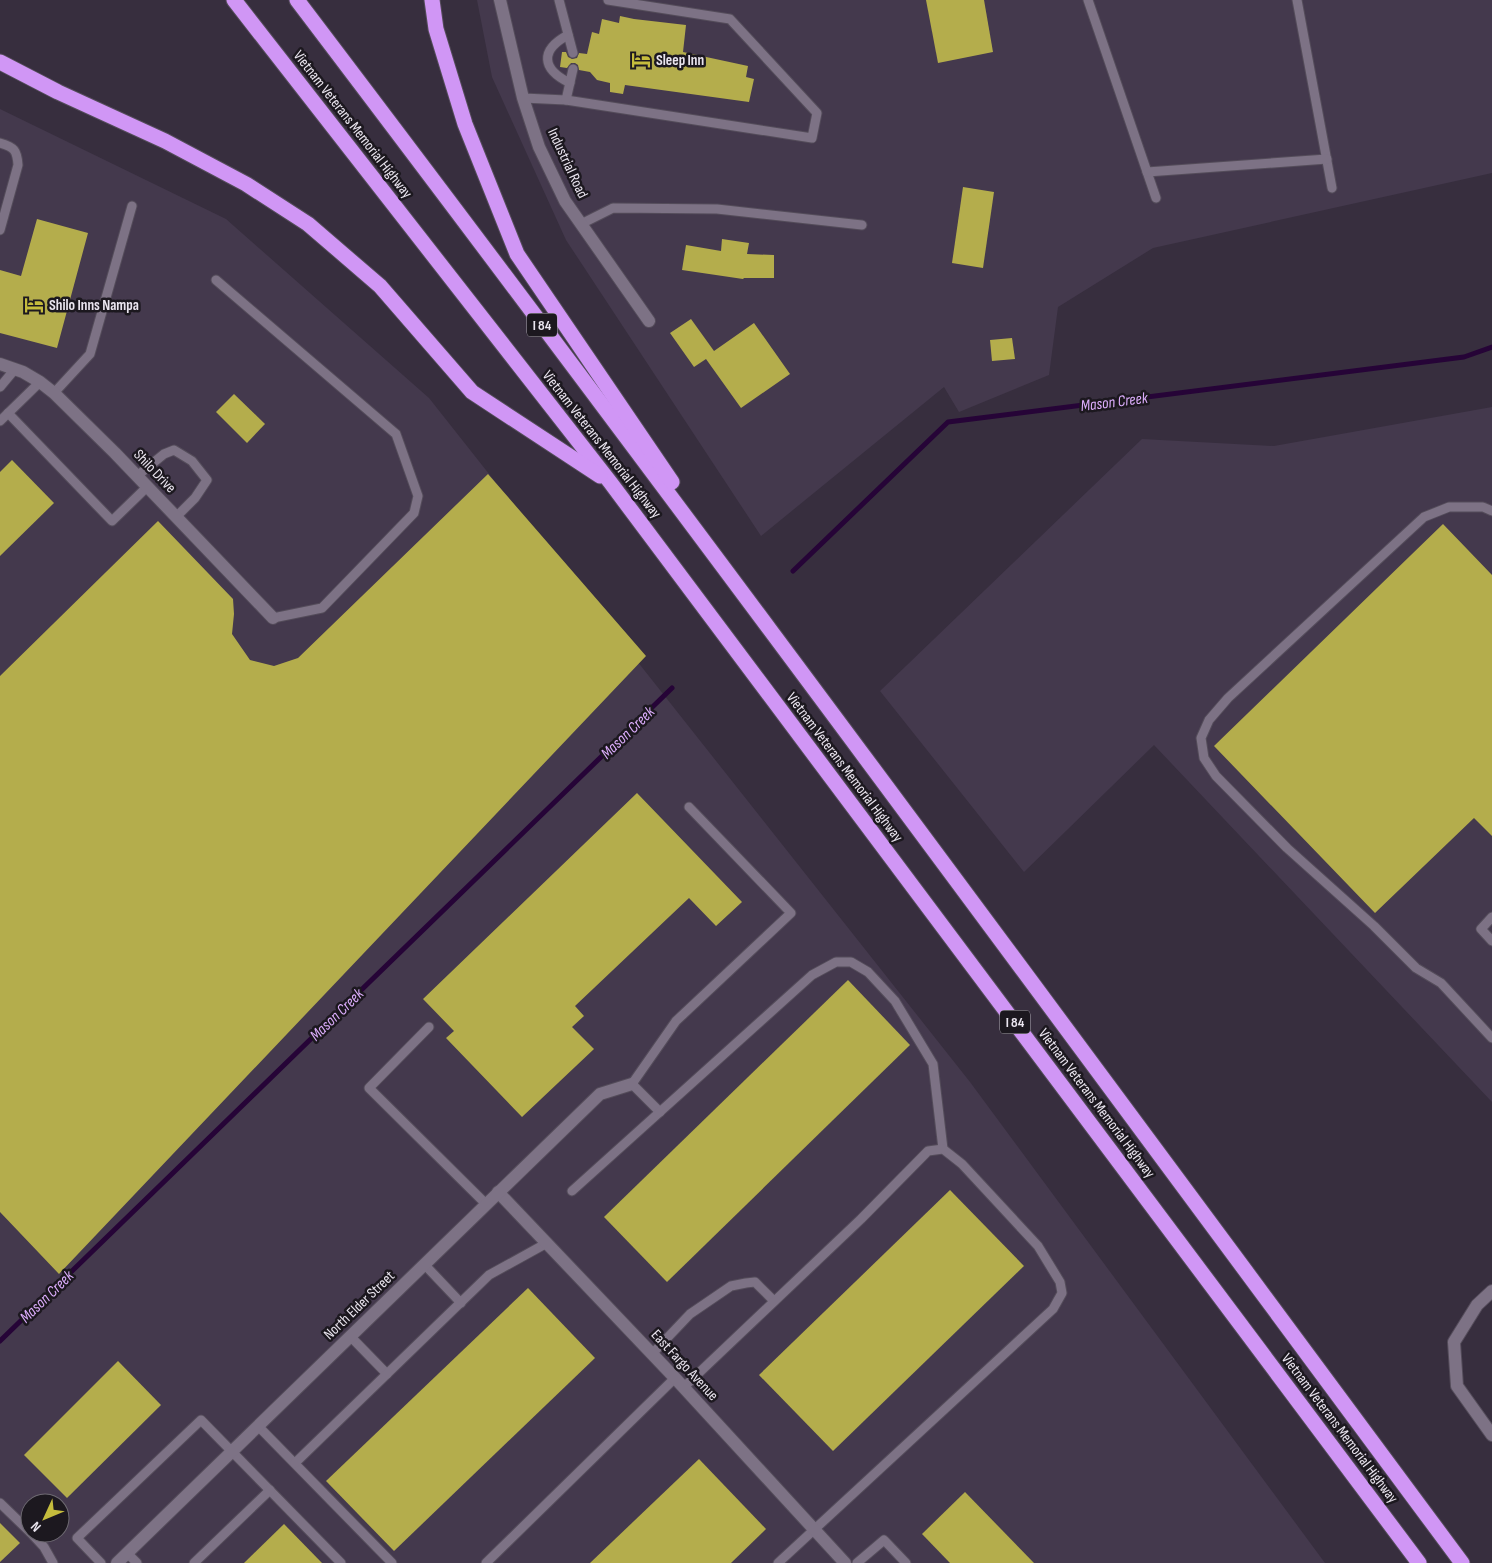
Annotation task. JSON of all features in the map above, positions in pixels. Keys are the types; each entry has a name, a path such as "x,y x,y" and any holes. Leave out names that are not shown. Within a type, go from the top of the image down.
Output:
{"highway":[{"name":"Vietnam Veterans Memorial Highway","path":"234,0 610,482 1419,1563"},
{"name":"Vietnam Veterans Memorial Highway","path":"297,0 786,650 1462,1563"},
{"path":"432,0 436,29 465,124 517,254 786,650"},
{"path":"0,62 58,92 165,141 238,179 308,224 380,286 472,392 610,482"}],"street":[{"name":"Industrial Road","path":"500,0 523,98 539,147 565,201 649,321"},
{"name":"Shilo Drive","path":"0,364 15,369 40,382 54,393 137,476 273,618"},
{"name":"North Elder Street","path":"117,1563 600,1094 632,1084"},
{"name":"East Fargo Avenue","path":"498,1192 679,1382 845,1563"},
{"path":"1492,1291 1477,1305 1454,1342 1457,1386 1492,1435"}],"lane":[{"path":"559,0 573,53"},
{"path":"523,98 566,100 812,138 817,113 730,19 608,0"},
{"path":"1088,0 1156,198"},
{"path":"1297,0 1332,188"},
{"path":"568,35 550,47 548,57 549,68 557,76 570,83"},
{"path":"566,100 573,69"},
{"path":"0,143 12,148 17,154 18,165 0,230"},
{"path":"1147,172 1327,159"},
{"path":"54,393 90,354 132,206"},
{"path":"581,224 613,208 708,209 862,226"},
{"path":"216,280 396,434 418,496 414,513 322,608 273,618"},
{"path":"0,388 15,369"},
{"path":"0,421 40,382"},
{"path":"8,413 112,521 147,487"},
{"path":"137,476 164,454 174,450 192,461 207,480 194,498 176,517"},
{"path":"1492,511 1484,507 1449,507 1424,517 1228,698 1209,720 1201,738 1204,758 1216,776 1287,848 1374,926 1416,968 1441,984 1492,1038"},
{"path":"660,1112 632,1084 676,1021 791,913 689,807"},
{"path":"1492,918 1481,929 1492,941"},
{"path":"572,1192 812,975 836,962 851,962 868,972 895,1001 933,1064 943,1149 962,1164 1038,1246 1060,1282 1062,1293 1053,1309 778,1563"},
{"path":"429,1027 368,1088 486,1204"},
{"path":"486,1563 679,1382 774,1301 928,1152 943,1149"},
{"path":"295,1463 489,1275 547,1243"},
{"path":"424,1264 461,1303"},
{"path":"652,1354 690,1314 731,1286 755,1282 774,1301"},
{"path":"350,1336 387,1374"},
{"path":"101,1563 77,1538 202,1420 341,1563"},
{"path":"258,1426 392,1563"},
{"path":"194,1563 270,1490"},
{"path":"0,1503 20,1523"},
{"path":"857,1563 884,1540 906,1563"},
{"path":"41,1543 51,1562"},
{"path":"127,1553 137,1563"}],"shaded area":[{"path":"477,0 1492,0 1492,173 1153,248 1058,307 1049,375 959,412 944,387 761,536 566,240 492,77"},
{"path":"0,109 226,219 429,398 970,1082 1325,1563 0,1563"},
{"path":"1492,407 1492,1102 1154,745 1024,872 880,691 1142,439 1274,446"}],"building":[{"path":"926,0 984,0 993,52 938,63"},
{"name":"Sleep Inn","path":"620,16 686,25 683,52 748,66 746,77 754,79 749,102 625,85 623,94 610,92 610,83 597,80 590,72 579,70 578,65 575,63 571,63 567,68 560,67 562,52 566,52 568,57 572,59 577,58 579,53 587,54 592,32 599,34 602,19 619,23"},
{"path":"963,187 994,192 983,268 952,263"},
{"name":"Shilo Inns Nampa","path":"37,219 88,233 57,348 0,333 0,270 21,276"},
{"path":"722,239 749,243 747,254 774,255 774,278 743,279 682,270 686,245 721,251"},
{"path":"691,319 714,351 754,323 790,374 741,408 706,359 694,367 670,333"},
{"path":"1012,338 1015,359 992,361 990,340"},
{"path":"234,394 265,424 247,443 216,412"},
{"path":"12,460 54,503 0,556 0,472"},
{"path":"488,474 646,656 59,1274 0,1212 0,676 158,521 233,599 232,634 250,660 274,666 298,658"},
{"path":"1443,524 1492,575 1492,836 1474,818 1375,913 1214,746"},
{"path":"637,793 742,902 716,926 689,898 575,1006 584,1016 572,1027 594,1049 522,1117 446,1038 454,1031 423,999"},
{"path":"848,980 910,1045 667,1282 604,1217"},
{"path":"950,1190 1024,1266 833,1451 759,1375"},
{"path":"528,1288 595,1358 394,1551 326,1481"},
{"path":"118,1361 161,1405 70,1495 70,1493 62,1493 24,1455"},
{"path":"699,1459 766,1529 731,1563 590,1563"},
{"path":"965,1492 1034,1563 950,1563 922,1534"},
{"path":"0,1523 20,1543 0,1562"},
{"path":"284,1524 322,1563 244,1563"}],"waterway":[{"name":"Mason Creek","path":"793,571 948,422 1464,357 1492,347"},
{"name":"Mason Creek","path":"0,1341 672,688"}],"place":[{"name":"Sleep Inn","path":"641,60"},
{"name":"Shilo Inns Nampa","path":"34,305"}]}
